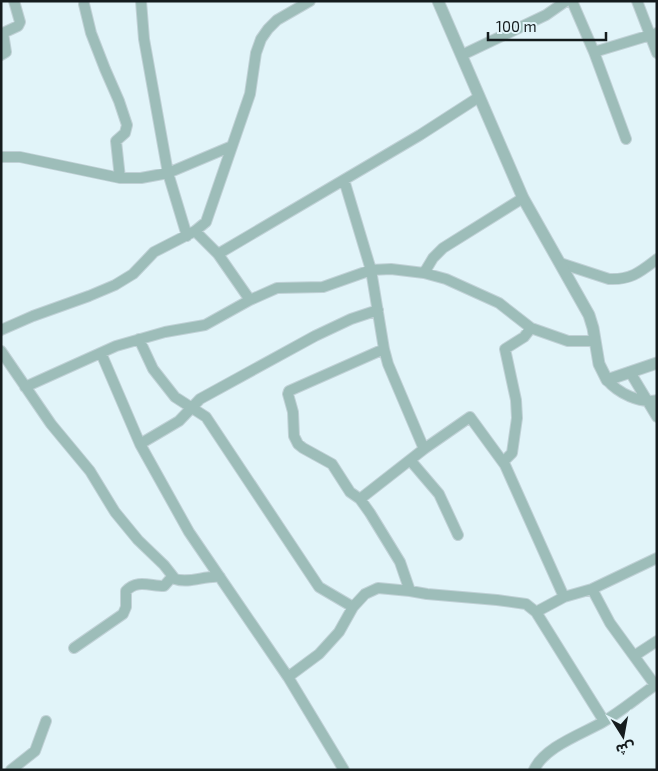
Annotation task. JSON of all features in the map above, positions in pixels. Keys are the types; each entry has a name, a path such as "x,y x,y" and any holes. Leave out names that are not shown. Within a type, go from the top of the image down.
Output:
{"street":[{"path":"1,55 6,52 3,33 18,26 20,22 14,1"},
{"path":"141,1 144,39 168,173 191,234 218,254 250,300"},
{"path":"1,330 114,285 132,274 154,252 191,234 206,222 210,215 250,94 256,53 261,39 277,20 310,1"},
{"path":"438,1 523,198 589,314 599,364 607,380 612,386 631,397 652,401"},
{"path":"572,1 594,52 626,139"},
{"path":"638,1 653,34 657,53"},
{"path":"462,54 562,3"},
{"path":"84,4 91,33 104,69 119,101 126,125 127,130 116,141 120,178"},
{"path":"594,52 653,34"},
{"path":"218,254 420,135 478,97"},
{"path":"1,157 20,157 120,178 141,178 168,173 232,146"},
{"path":"344,180 371,270 384,349 394,379 424,449"},
{"path":"424,273 433,258 443,248 523,198"},
{"path":"560,263 609,279 617,279 636,275 657,259"},
{"path":"25,386 139,338 172,330 205,326 250,300 280,287 323,287 371,270 391,269 424,273 456,282 499,303 531,328 568,341 595,341"},
{"path":"140,444 179,422 200,399 285,352 351,319 378,310"},
{"path":"503,462 512,453 517,418 516,400 505,349 524,337 531,328"},
{"path":"139,338 153,368 178,400 202,414 211,425 319,586 353,607"},
{"path":"384,349 289,391 288,394 293,412 294,436 298,444 332,464 350,492 360,499 400,562 410,591"},
{"path":"1,351 51,424 90,471 116,512 138,540 164,565 172,577 180,581 207,576 220,577"},
{"path":"101,353 140,444 189,532 288,678 344,770"},
{"path":"607,380 657,363"},
{"path":"630,372 652,401 657,417"},
{"path":"360,499 424,449 470,417 503,462 564,597"},
{"path":"410,460 435,489 458,535"},
{"path":"536,612 564,597 592,589 657,558"},
{"path":"74,648 123,614 128,588 139,583 164,586 172,577"},
{"path":"288,678 319,654 339,632 353,607 364,594 372,590 383,587 427,594 497,600 526,604 536,612 604,721"},
{"path":"534,770 538,762 554,748 604,721 656,684 610,624 592,589"},
{"path":"634,656 657,641"},
{"path":"11,770 35,751 46,721"}]}
